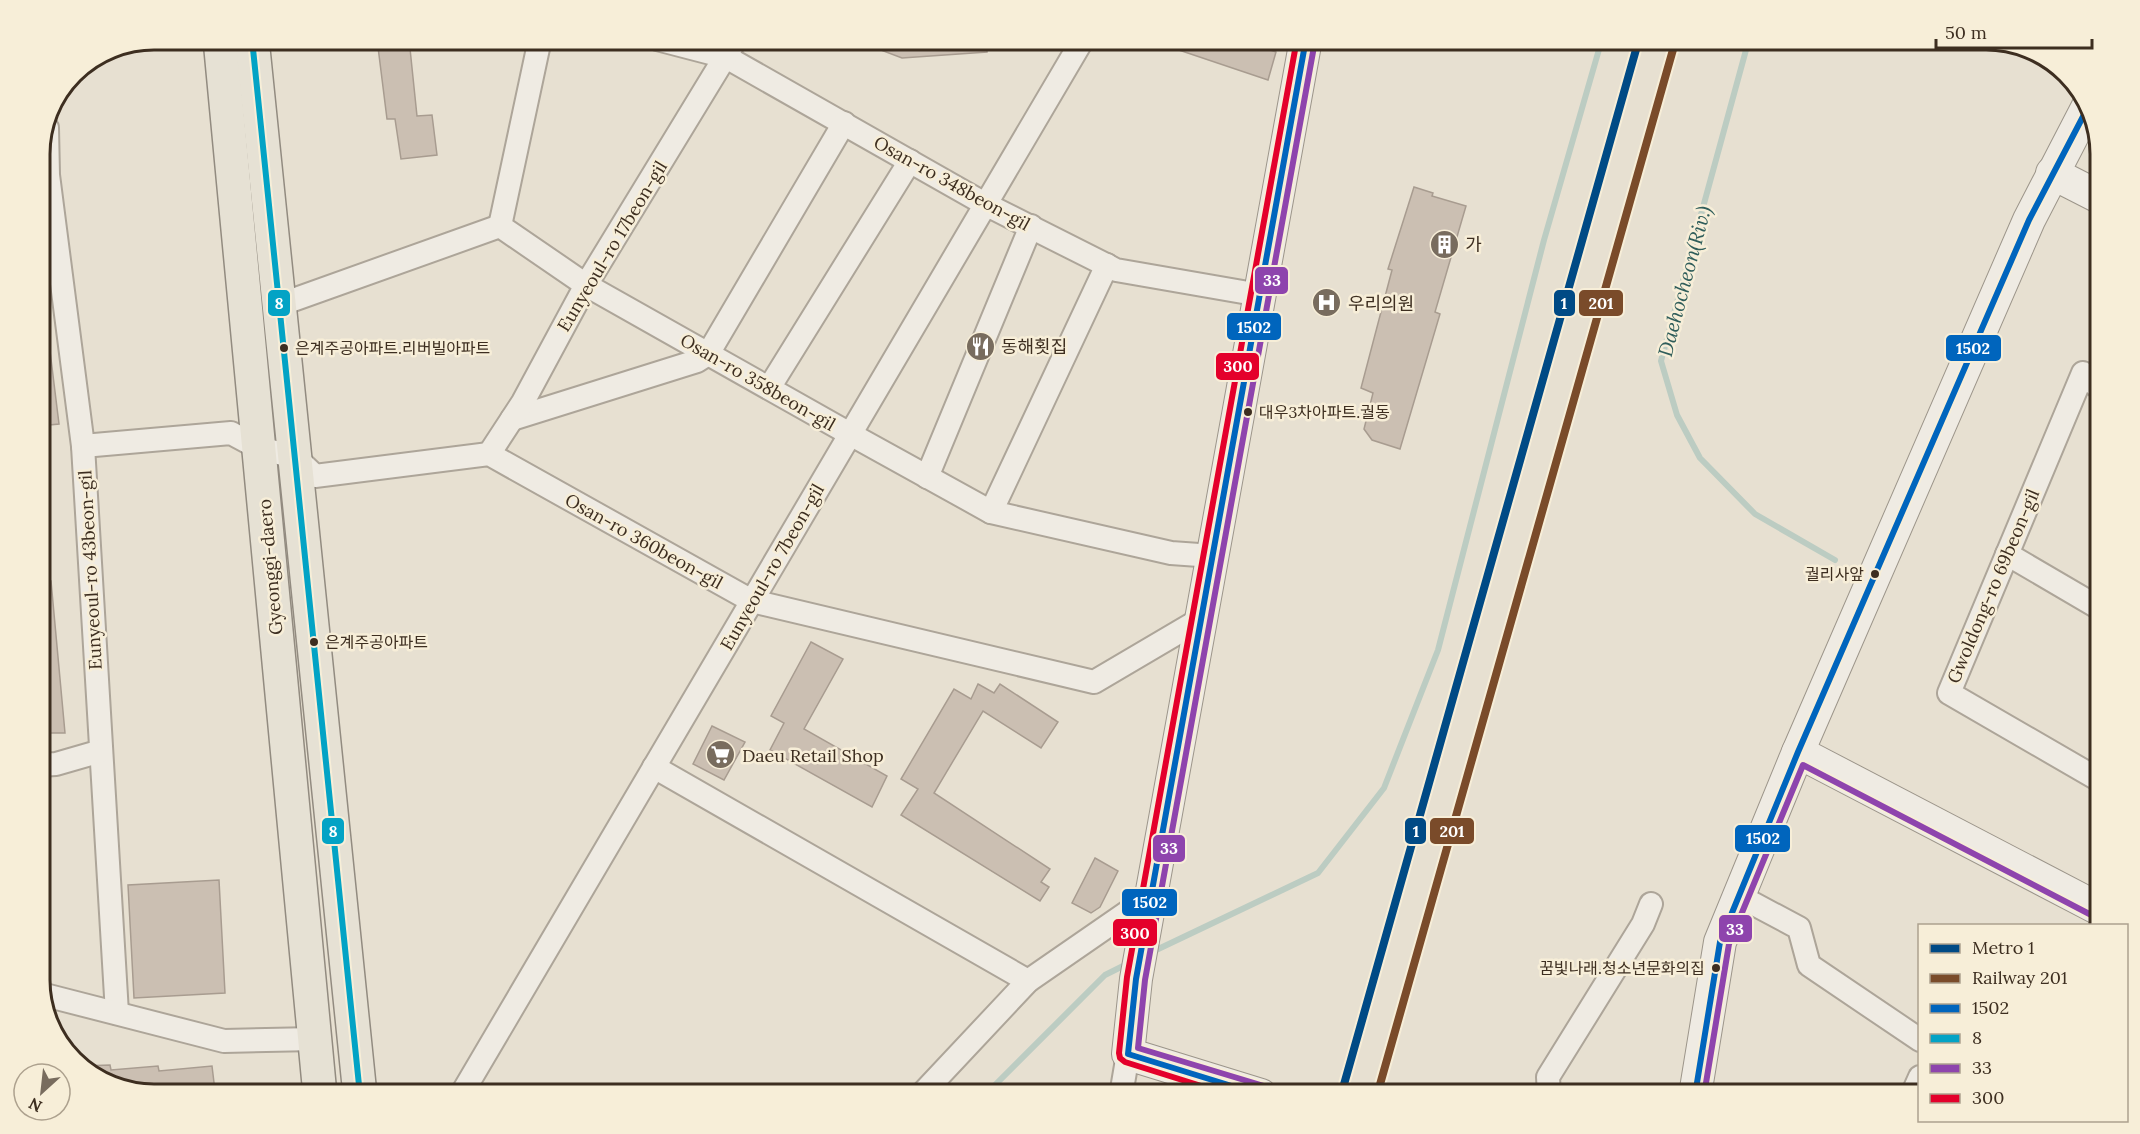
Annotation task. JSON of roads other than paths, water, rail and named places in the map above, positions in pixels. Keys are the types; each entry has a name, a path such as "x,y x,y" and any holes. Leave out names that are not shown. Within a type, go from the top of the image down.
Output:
{"main road":[{"name":"Gyeonggi-daero","path":"221,50 319,1084"},
{"name":"Gyeonggi-daero","path":"253,50 359,1084"}],"street":[{"path":"279,305 500,226 538,50"},
{"name":"Eunyeoul-ro 17beon-gil","path":"489,454 523,402 586,285 730,50"},
{"name":"Osan-ro 348beon-gil","path":"734,50 844,123 986,204 1116,270 1260,295"},
{"name":"Eunyeoul-ro 7beon-gil","path":"467,1084 1077,50"},
{"path":"1123,1084 1136,979 1304,50"},
{"path":"1697,1084 1720,942 1798,752 2029,220 2083,115"},
{"path":"512,419 697,361 708,354 844,123"},
{"path":"769,388 910,161"},
{"path":"2052,173 2090,192"},
{"name":"Eunyeoul-ro 43beon-gil","path":"50,218 83,446 117,1013"},
{"name":"Osan-ro 358beon-gil","path":"500,226 586,285 991,512 1171,553 1213,556"},
{"path":"927,477 1031,226"},
{"path":"991,512 1107,265"},
{"name":"Gwoldong-ro 69beon-gil","path":"2090,380 2083,374 1949,693 2090,775"},
{"path":"83,446 231,433 259,448 294,456 315,476 489,454"},
{"name":"Osan-ro 360beon-gil","path":"489,454 752,601 1094,682 1201,619"},
{"path":"2007,554 2090,603"},
{"path":"50,764 101,751"},
{"path":"1798,752 2090,904"},
{"path":"654,767 1028,981"},
{"path":"1739,896 1798,928 1809,965 1918,1039"},
{"path":"1548,1084 1548,1077 1643,924 1651,904"},
{"path":"931,1084 1028,981 1149,908"},
{"path":"51,996 224,1041 315,1039"},
{"path":"1128,1054 1225,1084"}],"waterway":[{"path":"1152,952 1318,873 1384,788 1438,650 1544,240 1599,50"},
{"name":"Daehocheon(Riv.)","path":"1746,50 1661,361 1677,415 1700,458 1755,514 1835,560"},
{"path":"996,1084 1105,975 1127,964"}],"metro line":[{"name":"1","path":"1344,1084 1636,50"}],"rail line":[{"name":"201","path":"1380,1084 1673,50"}],"place":[{"name":"가","path":"1444,244"},
{"name":"우리의원","path":"1327,303"},
{"name":"동해횟집","path":"980,346"},
{"name":"은계주공아파트.리버빌아파트","path":"284,348"},
{"name":"대우3차아파트.궐동","path":"1248,412"},
{"name":"궐리사앞","path":"1875,574"},
{"name":"은계주공아파트","path":"314,642"},
{"name":"Daeu Retail Shop","path":"721,755"},
{"name":"꿈빛나래.청소년문화의집","path":"1716,968"}]}
